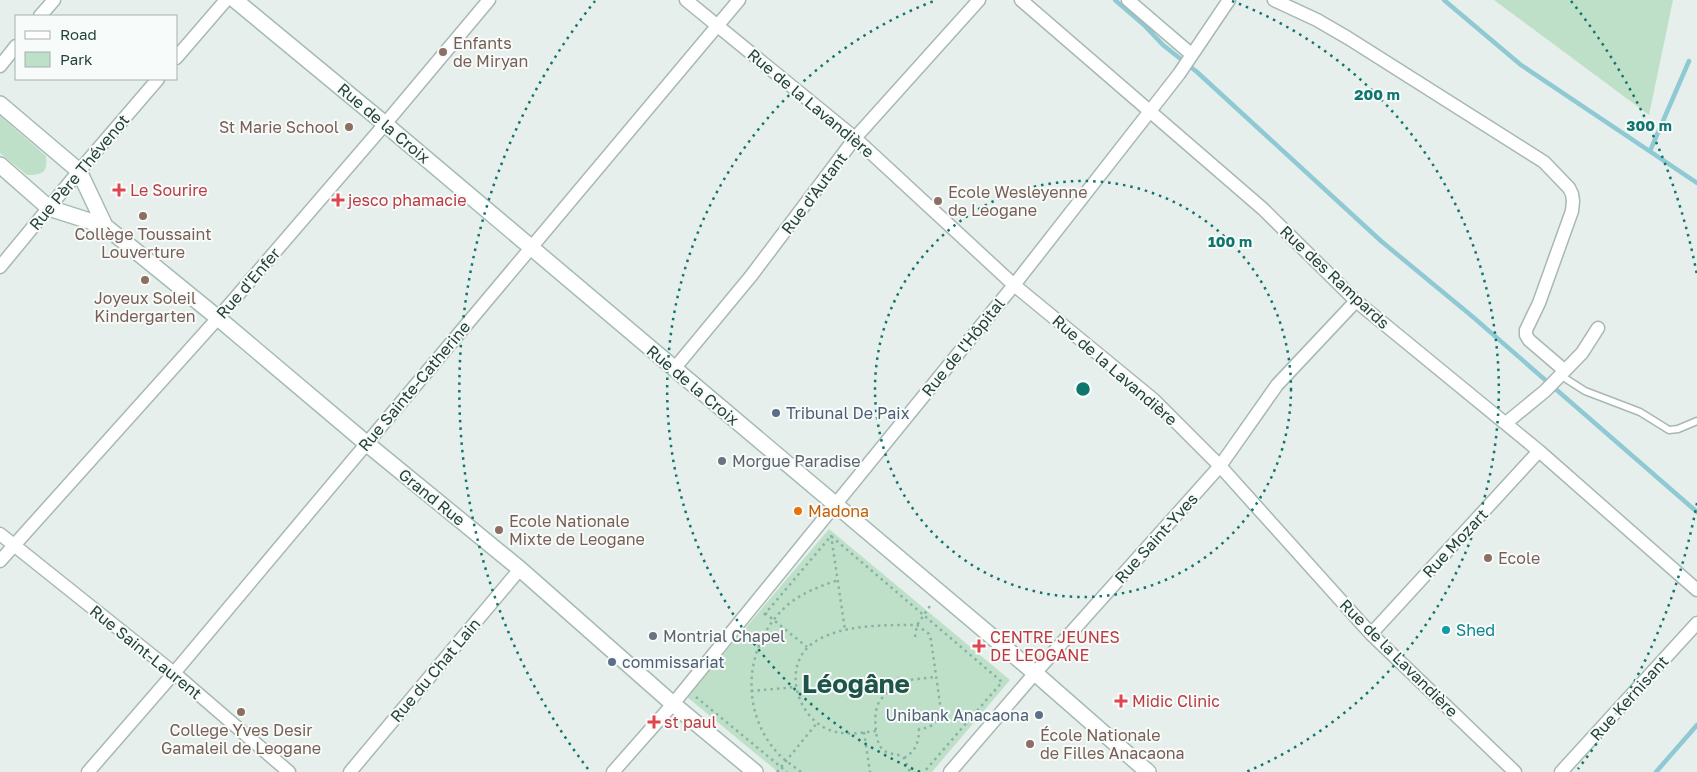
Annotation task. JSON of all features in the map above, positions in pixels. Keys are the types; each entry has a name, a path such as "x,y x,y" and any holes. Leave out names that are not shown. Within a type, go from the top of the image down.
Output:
{"street":[{"path":"41,15 54,0"},
{"path":"178,56 226,0"},
{"name":"Rue de la Croix","path":"236,0 531,247 674,369 832,508 940,593 1148,772"},
{"name":"Rue d'Enfer","path":"0,561 218,318 489,0"},
{"name":"Rue de la Lavandière","path":"686,0 855,138 1014,285 1154,400 1220,466 1371,634 1515,772"},
{"name":"Rue Sainte-Catherine","path":"88,772 174,673 740,0"},
{"name":"Rue d'Autant","path":"674,369 752,276 855,138 979,0"},
{"name":"Rue des Rampards","path":"1021,0 1263,209 1356,301 1506,423 1697,590"},
{"path":"1128,0 1191,54"},
{"name":"Rue de l'Hôpital","path":"613,772 673,704 1014,285 1179,74 1229,0"},
{"path":"1274,0 1317,20 1544,162 1569,188 1573,201 1572,211 1526,330 1529,340 1562,373"},
{"path":"0,66 15,47"},
{"name":"Rue Père Thévenot","path":"0,267 157,80"},
{"name":"Grand Rue","path":"0,104 79,171 105,226"},
{"name":"Grand Rue","path":"0,165 49,208 105,226 520,568 673,704 755,772"},
{"name":"Rue Saint-Yves","path":"950,772 1035,673 1220,466 1277,385 1356,301"},
{"path":"1506,423 1544,391 1582,353 1598,328"},
{"name":"Rue Mozart","path":"1371,634 1539,451"},
{"name":"Rue Saint-Laurent","path":"0,534 174,673 289,772"},
{"name":"Rue du Chat Lain","path":"350,772 520,568"},
{"name":"Rue Kernisant","path":"1561,772 1697,623"}],"lane":[{"path":"1562,373 1585,391 1640,412 1669,430 1678,429 1697,421"}],"path":[{"path":"832,508 831,536 845,630"},
{"path":"759,621 831,536"},
{"path":"831,536 1002,682 924,772"},
{"path":"801,772 786,761 766,736 758,722 751,691 752,672 756,653 773,619 790,602 838,580"},
{"path":"914,637 917,624 940,593"},
{"path":"754,604 807,648"},
{"path":"876,731 847,734 836,732 816,722 803,707 796,687 798,666 807,648 826,636 845,630 917,624 924,628 931,640 941,711 940,718 933,725 919,729 918,743 914,750 904,758"},
{"path":"904,758 887,753 879,745 875,716 879,702 898,679 936,677"},
{"path":"751,691 796,687"},
{"path":"696,697 787,772"},
{"path":"777,772 816,722"},
{"path":"864,732 870,772"},
{"path":"904,758 910,772"}],"green space":[{"path":"1494,0 1673,0 1649,115"},
{"path":"0,116 46,156 46,166 43,172 27,175 0,153"},
{"path":"829,529 1010,680 932,772 778,772 687,697"}],"waterway":[{"path":"1115,0 1144,25 1163,45 1197,72 1381,241 1473,317 1697,512"},
{"path":"1444,0 1521,65 1697,183"},
{"path":"1650,151 1689,61"},
{"path":"1656,772 1697,725"}],"place":[{"name":"Enfants de Miryan","path":"443,52"},
{"name":"St Marie School","path":"349,127"},
{"name":"Le Sourire","path":"119,190"},
{"name":"jesco phamacie","path":"338,200"},
{"name":"Ecole Wesleyenne de Leogane","path":"938,201"},
{"name":"Collège Toussaint Louverture","path":"143,216"},
{"name":"Joyeux Soleil Kindergarten","path":"145,280"},
{"name":"Tribunal De Paix","path":"776,413"},
{"name":"Morgue Paradise","path":"722,461"},
{"name":"Madona","path":"798,511"},
{"name":"Ecole Nationale Mixte de Leogane","path":"499,530"},
{"name":"Ecole","path":"1488,558"},
{"name":"Shed","path":"1446,630"},
{"name":"Montrial Chapel","path":"653,636"},
{"name":"CENTRE JEUNES DE LEOGANE","path":"979,646"},
{"name":"commissariat","path":"612,662"},
{"name":"Midic Clinic","path":"1121,701"},
{"name":"College Yves Desir Gamaleil de Leogane","path":"241,712"},
{"name":"Unibank Anacaona","path":"1039,715"},
{"name":"st paul","path":"654,722"},
{"name":"École Nationale de Filles Anacaona","path":"1030,744"}],"district":[{"name":"Léogâne","path":"856,683"}]}
